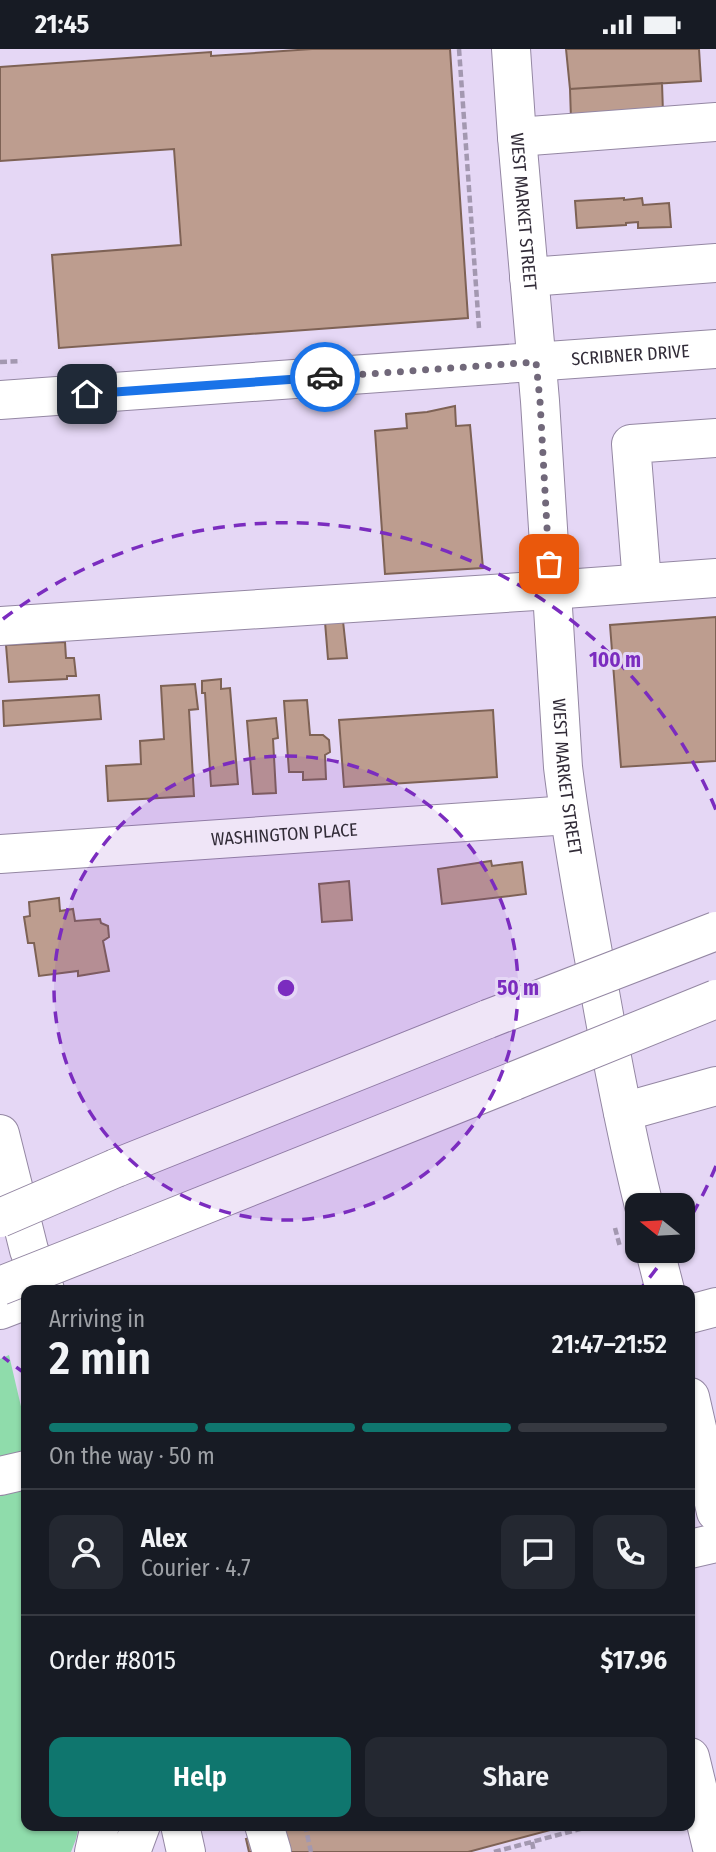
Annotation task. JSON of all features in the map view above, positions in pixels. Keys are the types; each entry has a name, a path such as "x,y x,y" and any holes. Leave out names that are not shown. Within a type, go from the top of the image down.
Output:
{"main road":[{"name":"WEST MARKET STREET","path":"511,49 540,401 551,590 569,815 601,1003 641,1193"},
{"path":"517,137 716,122"},
{"path":"529,277 716,264"},
{"name":"SCRIBNER DRIVE","path":"0,400 716,349"},
{"path":"642,583 631,445 716,438"},
{"path":"0,626 716,578"},
{"name":"WASHINGTON PLACE","path":"0,854 569,815"},
{"path":"0,1218 116,1168 716,931"},
{"path":"0,1286 129,1247 517,1091 716,999"},
{"path":"517,1091 716,1023"},
{"path":"623,1112 716,1086"},
{"path":"0,1134 29,1250 34,1285"},
{"path":"60,1285 129,1247"},
{"path":"29,1250 43,1285"},
{"path":"658,1263 664,1285"},
{"path":"0,1310 21,1302"},
{"path":"695,1313 716,1307"},
{"path":"695,1419 716,1512"},
{"path":"0,1476 21,1471"},
{"path":"695,1548 716,1543"},
{"path":"695,1778 713,1852"},
{"path":"94,1852 99,1831"},
{"path":"131,1852 139,1831"},
{"path":"181,1831 186,1852"},
{"path":"266,1831 272,1852"}],"path":[{"path":"459,49 479,328"},
{"path":"306,1831 311,1852"},
{"path":"494,1852 572,1831"},
{"path":"531,1842 534,1852"}],"green space":[{"path":"9,1355 21,1407 21,1831 78,1831 71,1852 0,1852 0,1359"}],"building":[{"path":"312,49 450,49 468,318 59,348 52,255 181,245 174,149 0,161 0,67 211,52 211,56"},
{"path":"566,49 699,49 701,81 570,89"},
{"path":"662,83 663,113 571,119 570,89"},
{"path":"642,198 643,205 669,203 671,227 638,228 638,222 577,228 575,201"},
{"path":"455,406 456,426 470,425 483,568 385,574 375,431 407,428 406,414"},
{"path":"716,617 716,761 621,767 610,625"},
{"path":"343,621 347,658 328,659 325,622"},
{"path":"65,642 66,658 74,658 76,676 67,676 67,679 9,682 6,645"},
{"path":"221,679 221,689 230,688 238,784 211,786 202,681"},
{"path":"195,684 198,709 189,710 194,796 108,801 106,766 141,764 140,741 164,739 161,686"},
{"path":"99,695 101,719 4,726 3,701"},
{"path":"307,700 310,735 323,735 329,740 330,752 325,755 326,779 303,780 303,772 289,772 284,701"},
{"path":"493,710 497,777 344,787 339,720"},
{"path":"276,718 278,738 273,739 276,793 253,794 247,721"},
{"path":"491,861 492,866 522,862 526,894 442,904 438,869"},
{"path":"349,881 352,920 322,922 319,884"},
{"path":"59,898 60,911 73,909 75,921 100,919 101,923 108,926 109,937 103,941 109,971 78,976 78,971 39,976 34,943 28,943 24,917 30,916 29,902"},
{"path":"276,1831 547,1831 468,1852 249,1852 246,1839"}],"way so far":[{"path":"325,377 536,362 549,564"}],"route":[{"path":"87,394 325,377"}]}
